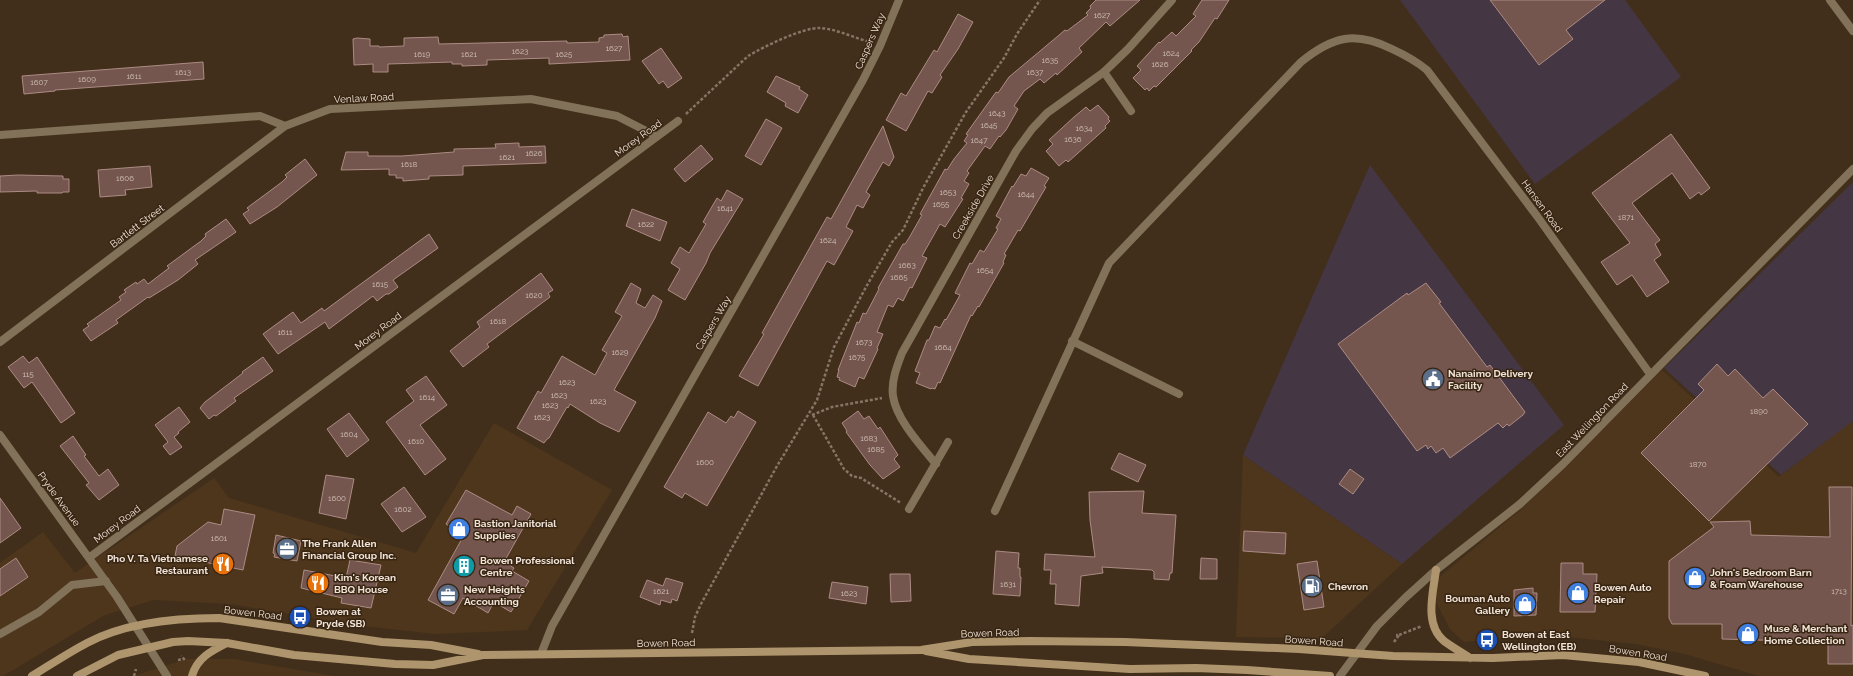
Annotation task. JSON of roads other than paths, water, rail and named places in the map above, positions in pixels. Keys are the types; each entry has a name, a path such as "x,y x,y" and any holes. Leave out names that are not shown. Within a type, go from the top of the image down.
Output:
{"main road":[{"path":"1436,570 1431,610 1432,622 1443,640 1471,658"},
{"name":"Bowen Road","path":"32,676 88,642 105,634 169,620 219,618 382,642 431,645 482,655"},
{"name":"Bowen Road","path":"77,676 118,655 149,647 180,642 227,643 294,655 395,664 433,665 482,655 921,650 972,642 1030,641 1139,643 1299,649 1356,654 1471,658 1544,654 1582,656 1645,663 1705,676"},
{"path":"192,676 202,658 227,643"},
{"name":"Bowen Road","path":"921,650 969,660 1130,669 1196,668 1250,673 1330,676"}],"street":[{"name":"Caspers Way","path":"541,654 556,620 863,80 880,46 899,0"},
{"name":"Creekside Drive","path":"936,464 910,433 892,396 894,376 902,353 1016,152 1032,129 1047,113 1104,72 1128,50 1172,0"},
{"path":"1830,0 1853,31"},
{"name":"Hansen Road","path":"995,511 1109,262 1301,62 1326,44 1356,38 1375,41 1408,57 1433,76 1542,222 1650,374"},
{"path":"1104,72 1131,111"},
{"name":"Venlaw Road","path":"286,126 330,109 531,99 617,116 656,136"},
{"path":"0,135 260,116 286,126"},
{"name":"Morey Road","path":"90,557 678,121"},
{"name":"Bartlett Street","path":"0,342 286,126"},
{"name":"East Wellington Road","path":"1340,676 1377,626 1405,598 1436,570 1520,504 1563,464 1853,169"},
{"path":"1072,341 1179,394"},
{"name":"Pryde Avenue","path":"0,435 90,557 137,626 167,676"},
{"path":"909,509 948,442"},
{"path":"0,634 39,612 72,585 106,581"}],"place":[{"name":"Nanaimo Delivery Facility","path":"1433,379"},
{"name":"Bastion Janitorial Supplies","path":"459,529"},
{"name":"The Frank Allen Financial Group Inc.","path":"287,549"},
{"name":"Pho V. Ta Vietnamese Restaurant","path":"223,564"},
{"name":"Bowen Professional Centre","path":"464,566"},
{"name":"John's Bedroom Barn & Foam Warehouse","path":"1695,578"},
{"name":"Kim's Korean BBQ House","path":"318,583"},
{"name":"Chevron","path":"1312,586"},
{"name":"Bowen Auto Repair","path":"1578,593"},
{"name":"New Heights Accounting","path":"448,595"},
{"name":"Bouman Auto Gallery","path":"1525,604"},
{"name":"Bowen at Pryde (SB)","path":"300,617"},
{"name":"Muse & Merchant Home Collection","path":"1748,634"},
{"name":"Bowen at East Wellington (EB)","path":"1487,640"}]}
